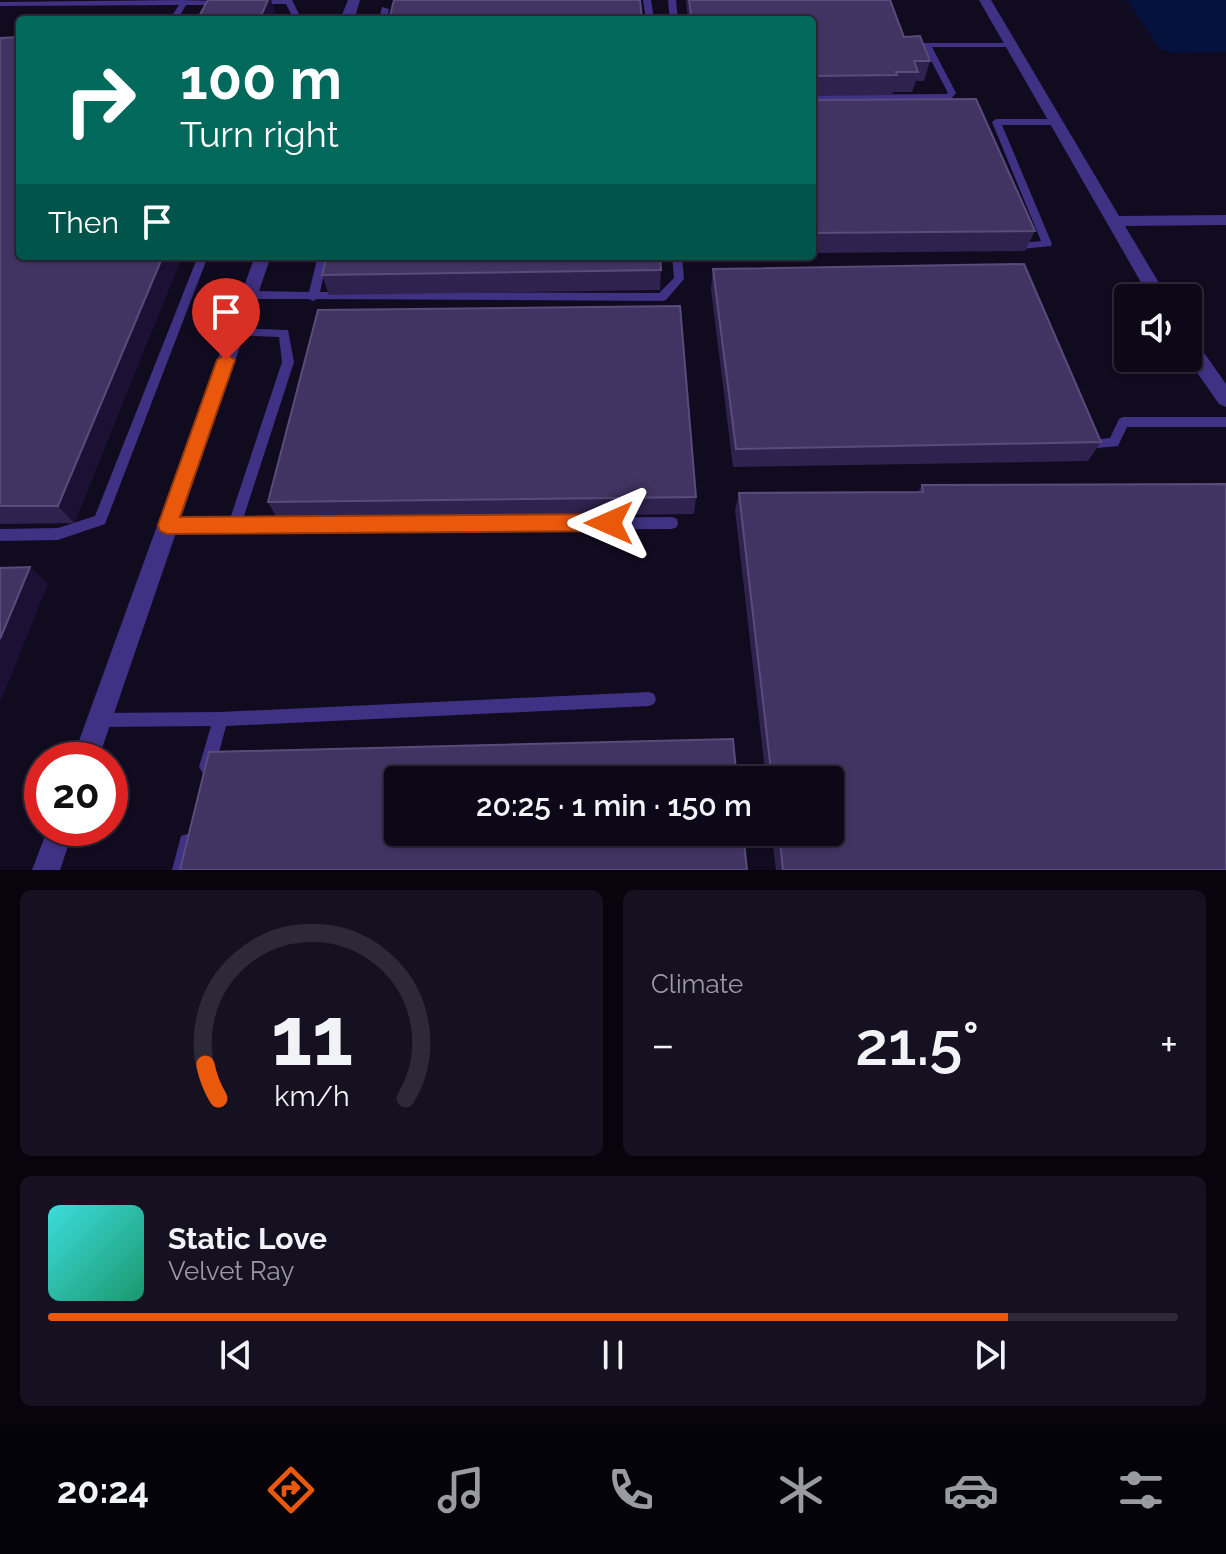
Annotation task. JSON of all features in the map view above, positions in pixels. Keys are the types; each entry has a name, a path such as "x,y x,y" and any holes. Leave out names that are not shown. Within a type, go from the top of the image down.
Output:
{"street":[{"path":"985,0 1150,284"},
{"path":"1112,221 1226,220"},
{"path":"91,742 262,260"},
{"path":"1202,365 1226,399"},
{"path":"46,870 55,846"}],"lane":[{"path":"244,2 289,2 296,16"},
{"path":"0,4 229,3"},
{"path":"384,16 385,9"},
{"path":"816,98 948,97 952,93 927,45 1011,45"},
{"path":"1002,247 1047,244 996,122 1055,122"},
{"path":"0,535 58,534 100,520 201,260"},
{"path":"313,297 322,260"},
{"path":"249,295 662,297 679,279 677,260"},
{"path":"235,523 288,362 284,333 236,332"},
{"path":"1066,445 1114,443 1123,422 1226,422"},
{"path":"167,525 672,523"},
{"path":"99,720 220,719 649,699"},
{"path":"204,780 220,719"},
{"path":"180,870 192,825"}],"shaded area":[{"path":"1127,0 1226,0 1226,52 1174,53 1160,49"}],"building":[{"path":"208,0 268,0 261,16 199,16"},
{"path":"394,0 640,0 642,16 390,16"},
{"path":"689,0 890,0 904,37 920,36 930,61 914,61 918,72 896,72 897,75 816,76 816,16 691,16"},
{"path":"16,37 16,260 161,260 58,506 0,506 0,38"},
{"path":"976,99 1035,231 816,233 816,100"},
{"path":"326,260 660,260 661,270 322,275"},
{"path":"1024,264 1101,442 736,449 713,269"},
{"path":"680,306 696,497 268,502 318,310"},
{"path":"1226,484 1226,870 783,870 780,846 844,846 844,766 770,766 739,493 923,492 922,485"},
{"path":"30,567 0,639 0,568"},
{"path":"733,739 736,766 384,766 384,846 744,846 747,870 180,870 209,752"}],"route":[{"path":"226,360 167,525 609,523"}]}
